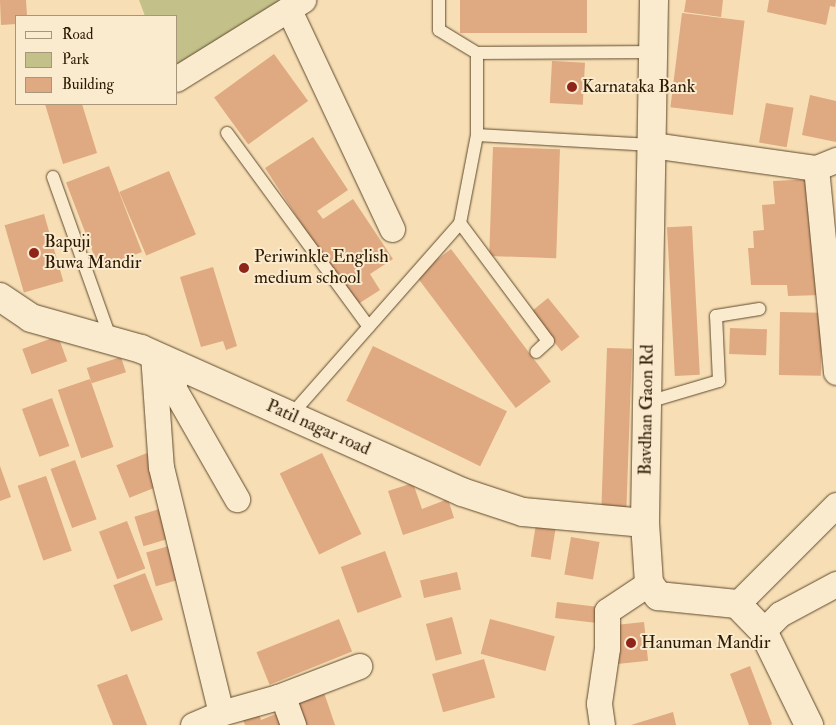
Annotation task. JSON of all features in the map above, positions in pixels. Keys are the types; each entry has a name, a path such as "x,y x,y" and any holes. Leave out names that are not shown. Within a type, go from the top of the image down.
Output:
{"street":[{"name":"Bavdhan Gaon Rd","path":"649,583 645,523 654,0"},
{"path":"178,78 296,5 392,229"},
{"path":"652,145 826,164 836,372"},
{"name":"Patil nagar road","path":"0,297 31,318 111,340 164,359 462,492 523,512 645,523"},
{"path":"164,359 174,389 236,499"},
{"path":"164,359 161,467 221,713"},
{"path":"737,604 836,506"},
{"path":"602,725 599,703 607,648 607,611 649,583 658,596 737,604 763,631 809,725"},
{"path":"763,631 780,614 836,584"},
{"path":"193,725 221,713 278,697 359,666"},
{"path":"278,697 284,700 293,725"}],"lane":[{"path":"439,0 439,30 477,53 654,52"},
{"path":"291,416 460,223 477,135 477,53"},
{"path":"226,133 369,327"},
{"path":"477,135 652,145"},
{"path":"53,177 111,340"},
{"path":"460,223 548,342 536,352"},
{"path":"648,402 719,381 716,316 759,309"}],"green space":[{"path":"139,0 293,0 178,82 178,15 145,15"}],"building":[{"path":"0,0 26,0 27,15 15,15 15,24 1,25"},
{"path":"460,0 587,0 587,33 460,33"},
{"path":"686,0 723,0 721,17 684,12"},
{"path":"769,0 836,0 835,7 830,6 826,25 767,12"},
{"path":"682,13 745,21 733,115 670,107"},
{"path":"274,54 308,101 248,144 214,97"},
{"path":"552,61 585,63 583,105 550,103"},
{"path":"810,95 836,101 836,142 802,135"},
{"path":"766,103 794,108 787,147 759,142"},
{"path":"45,105 82,105 97,153 63,164"},
{"path":"313,137 348,190 317,211 323,219 353,199 393,259 370,274 380,290 355,306 265,168"},
{"path":"493,147 560,149 556,258 489,256"},
{"path":"109,166 142,252 99,268 66,182"},
{"path":"169,171 196,235 146,256 119,192"},
{"path":"814,179 822,295 788,296 787,285 751,285 748,248 754,248 753,231 764,230 762,205 775,204 773,181"},
{"name":"Bapuji Buwa Mandir","path":"44,214 63,281 24,293 5,225"},
{"path":"692,226 700,375 675,376 667,227"},
{"path":"451,249 551,382 516,408 416,275"},
{"path":"213,267 237,346 226,350 223,341 201,347 180,277"},
{"path":"548,298 579,337 562,351 530,312"},
{"path":"780,312 822,313 821,376 779,375"},
{"path":"730,328 767,329 766,355 729,354"},
{"path":"58,336 67,361 32,374 22,349"},
{"path":"373,346 507,411 480,466 346,401"},
{"path":"607,348 632,349 626,508 601,507"},
{"path":"121,357 126,372 92,383 87,368"},
{"path":"90,379 113,447 81,458 58,390"},
{"path":"52,398 69,446 39,457 22,409"},
{"path":"147,453 160,485 130,498 116,465"},
{"path":"322,453 361,534 319,554 280,474"},
{"path":"75,460 97,519 72,528 51,469"},
{"path":"0,466 11,497 0,501"},
{"path":"46,476 72,551 43,560 18,486"},
{"path":"413,483 422,509 448,499 454,518 403,535 388,491"},
{"path":"166,507 175,537 144,546 134,517"},
{"path":"127,521 145,569 117,579 99,532"},
{"path":"536,524 556,527 551,560 531,557"},
{"path":"571,537 600,542 593,579 564,574"},
{"path":"176,544 186,578 156,586 146,553"},
{"path":"385,551 402,597 358,613 341,567"},
{"path":"457,572 461,590 424,598 420,581"},
{"path":"145,573 163,620 131,632 113,585"},
{"path":"557,602 597,607 595,623 555,618"},
{"path":"452,617 462,654 436,661 426,624"},
{"path":"339,619 352,651 270,685 256,652"},
{"path":"490,619 555,636 545,671 481,654"},
{"name":"Hanuman Mandir","path":"644,622 648,661 617,664 613,625"},
{"path":"484,659 495,697 443,712 432,674"},
{"path":"750,666 772,724 770,725 749,725 730,674"},
{"path":"127,674 147,725 113,725 97,685"},
{"path":"321,684 335,725 301,725 291,694"},
{"path":"673,712 676,725 631,725"},
{"path":"278,713 283,725 245,725 243,720 259,714 261,720"}],"place":[{"name":"Karnataka Bank","path":"572,87"},
{"name":"Bapuji Buwa Mandir","path":"34,253"},
{"name":"Periwinkle English medium school","path":"244,268"},
{"name":"Hanuman Mandir","path":"631,643"}]}
